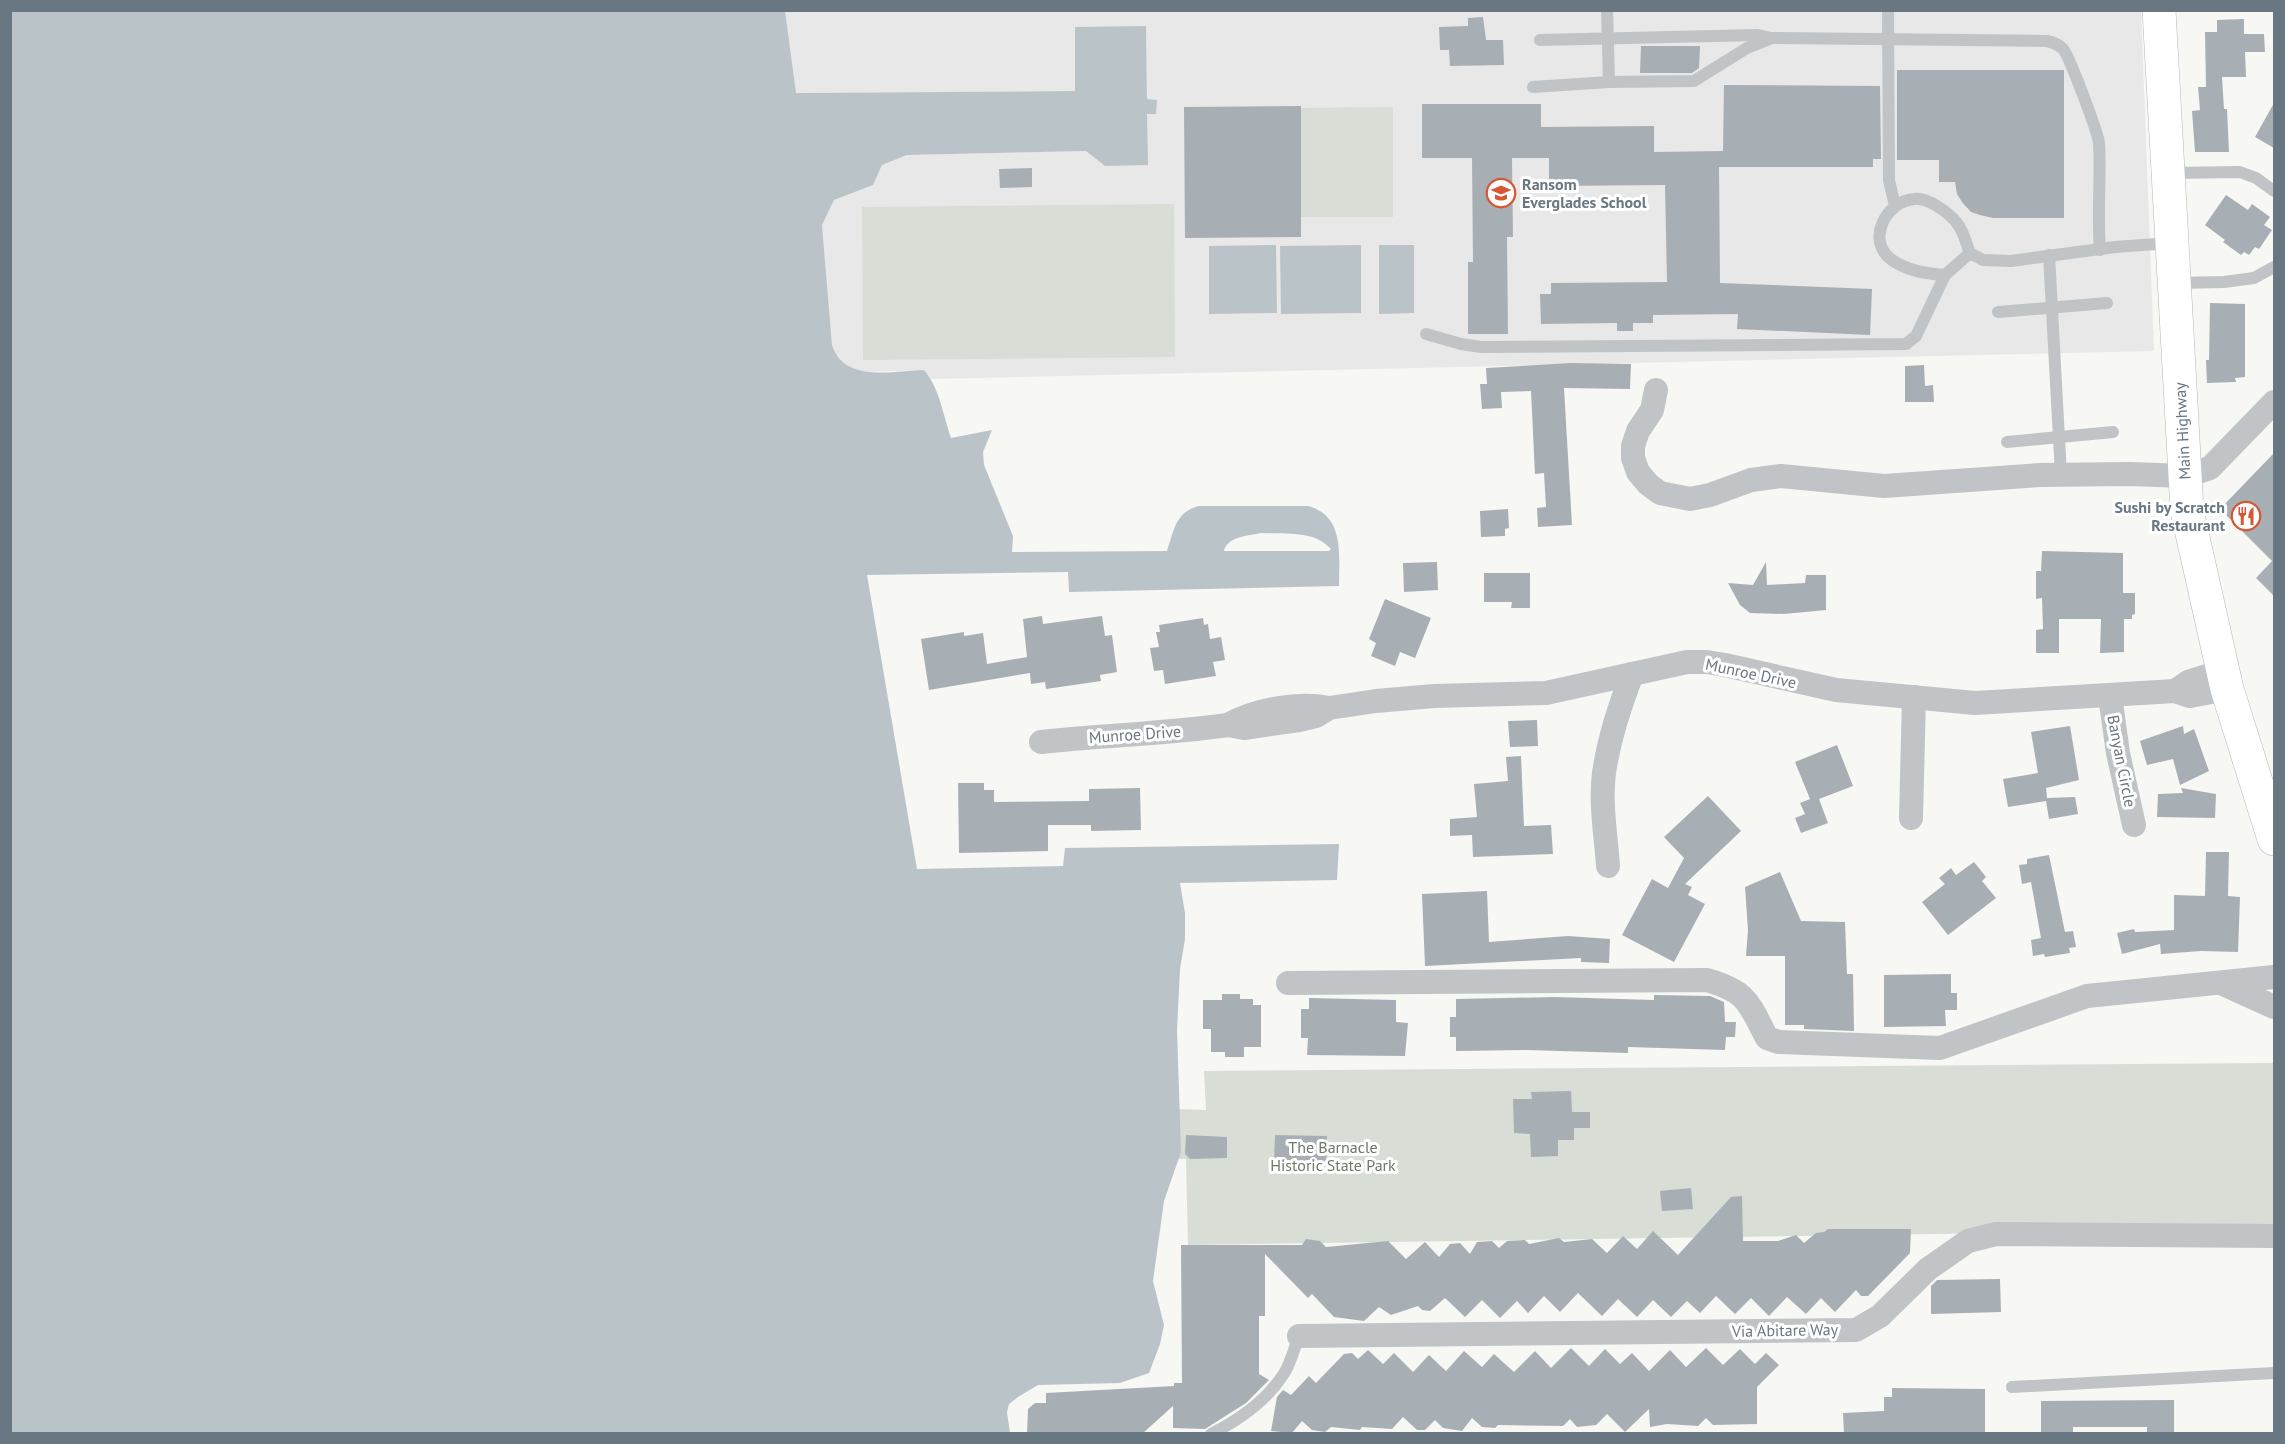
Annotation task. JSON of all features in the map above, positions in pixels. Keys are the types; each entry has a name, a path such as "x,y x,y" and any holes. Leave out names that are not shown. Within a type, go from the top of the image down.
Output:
{"main road":[{"name":"Main Highway","path":"2159,10 2174,283 2174,476 2187,511 2225,680 2268,791 2274,839"}],"street":[{"path":"1656,390 1652,410 1638,432 1633,446 1633,458 1638,472 1660,493 1690,499 1710,495 1751,480 1781,476 1884,486 2061,475 2174,476 2210,468 2274,402"},
{"name":"Munroe Drive","path":"1041,742 1082,737 1175,732 1228,725 1244,716 1311,705 1329,708 1434,696 1546,693 1687,662 1707,662 1826,689 1992,704 2175,691 2190,696 2225,680"},
{"path":"1608,866 1604,775 1615,720 1632,674"},
{"name":"Banyan Circle","path":"2110,696 2118,753 2134,825"},
{"path":"1911,818 1914,697"},
{"path":"1288,983 1707,980 1730,987 1745,997 1767,1038 1779,1042 1940,1048 2087,996 2274,977"},
{"path":"2219,982 2274,1007"},
{"name":"Via Abitare Way","path":"1299,1336 1856,1330 1880,1316 1928,1269 1960,1246 1968,1241 1996,1234 2274,1236"}],"lane":[{"path":"1607,10 1609,82"},
{"path":"1888,10 1889,180 1895,206"},
{"path":"1540,40 1758,35 1771,38 2046,40 2061,46 2069,59 2098,142 2097,218 2100,250"},
{"path":"1533,87 1609,82 1695,81 1747,48 1771,38"},
{"path":"2168,173 2240,172 2256,178 2274,191"},
{"path":"1945,275 1927,274 1890,259 1880,245 1880,230 1887,212 1914,198 1929,202 1957,224 1970,253 1983,260 2011,261 2172,243"},
{"path":"1426,334 1471,347 1906,344 1916,336 1945,275 1970,253"},
{"path":"2049,255 2061,475"},
{"path":"2174,283 2224,282 2254,278 2274,267"},
{"path":"1998,312 2107,303"},
{"path":"2007,442 2113,432"},
{"path":"1211,1434 1237,1421 1264,1398 1284,1374 1299,1336"},
{"path":"2012,1387 2274,1373"}],"shaded area":[{"path":"10,11 785,11 796,93 1075,91 1075,27 1146,26 1147,99 1157,100 1156,114 1147,114 1148,165 1105,166 1086,151 907,155 882,165 873,185 834,200 822,225 832,345 838,357 847,365 870,372 924,370 934,385 951,438 992,430 983,452 984,465 1013,536 1012,552 1167,551 1180,518 1199,506 1308,506 1320,511 1328,518 1337,538 1339,586 1069,592 1068,572 867,575 917,869 1063,866 1065,848 1339,844 1337,880 1180,883 1185,913 1177,1030 1181,1152 1164,1201 1153,1281 1164,1325 1160,1344 1149,1373 1120,1383 1038,1385 1009,1404 1007,1412 1010,1433 11,1433","holes":["1261,533 1308,536 1331,549 1329,551 1224,551 1226,546 1234,540"]},
{"name":"Ransom Everglades School","path":"785,11 2141,11 2154,351 931,379 923,370 862,372 852,370 842,364 832,345 822,225 834,200 873,185 882,165 907,155 1086,151 1105,166 1157,100 1147,99 1146,27 1075,91 795,93"},
{"path":"1276,245 1277,313 1209,314 1209,246"},
{"path":"1361,245 1361,313 1281,314 1280,246"},
{"path":"1379,245 1414,245 1414,313 1379,314"}],"green space":[{"path":"1393,107 1393,217 1301,217 1301,108"},
{"path":"1174,204 1175,357 863,360 862,207"},
{"name":"The Barnacle Historic State Park","path":"2274,1063 2274,1229 1188,1245 1186,1159 1178,1159 1176,1109 1206,1110 1204,1071"}],"building":[{"path":"1483,17 1486,40 1503,40 1504,65 1450,66 1449,50 1440,50 1439,27 1468,26 1468,18"},
{"path":"2244,19 2244,34 2264,34 2265,52 2245,52 2246,77 2222,77 2224,109 2227,109 2229,152 2195,152 2192,111 2200,110 2198,87 2206,87 2205,32 2217,32 2217,20"},
{"path":"1641,46 1700,46 1699,68 1692,73 1640,73"},
{"path":"1897,70 2064,70 2064,218 1993,218 1971,212 1957,194 1955,182 1939,182 1939,160 1897,160"},
{"path":"1724,85 1880,86 1881,159 1873,159 1873,167 1719,167 1720,283 1872,289 1870,335 1737,329 1738,314 1653,315 1653,323 1633,323 1633,331 1617,331 1617,323 1541,324 1540,294 1551,294 1551,283 1667,282 1665,185 1549,186 1549,158 1512,158 1513,237 1507,237 1508,334 1468,334 1468,262 1473,262 1472,158 1422,158 1422,104 1541,104 1541,127 1654,126 1654,152 1723,151"},
{"path":"2274,103 2274,148 2255,137"},
{"path":"1301,106 1301,237 1185,238 1184,107"},
{"path":"1032,168 1032,187 1000,188 999,169"},
{"path":"2226,195 2248,210 2252,204 2270,217 2264,225 2272,230 2259,249 2255,247 2249,255 2244,252 2241,255 2205,225"},
{"path":"2210,303 2245,304 2245,377 2235,378 2236,382 2207,383 2206,360 2209,360"},
{"path":"1571,363 1631,364 1630,389 1564,388 1572,525 1538,527 1537,508 1546,507 1544,473 1535,474 1531,391 1501,392 1502,408 1482,409 1480,384 1487,384 1486,368"},
{"path":"1924,365 1925,386 1933,385 1934,402 1905,402 1905,366"},
{"path":"2274,453 2274,596 2256,578 2272,561 2220,509"},
{"path":"1508,509 1509,528 1505,529 1505,536 1481,537 1480,511"},
{"path":"2042,551 2123,553 2123,593 2135,593 2135,614 2132,615 2132,619 2124,619 2124,652 2100,653 2101,619 2059,619 2059,653 2036,653 2036,630 2043,629 2042,598 2036,599 2036,571 2041,571"},
{"path":"1437,562 1438,590 1404,592 1403,563"},
{"path":"1766,562 1767,585 1805,583 1806,575 1826,575 1826,610 1784,614 1750,613 1740,605 1728,583 1753,585"},
{"path":"1484,573 1530,573 1530,608 1511,608 1512,602 1484,602"},
{"path":"1385,599 1431,618 1415,658 1400,652 1395,666 1371,656 1376,643 1369,639"},
{"path":"1042,616 1043,624 1102,616 1105,636 1112,635 1117,672 1100,675 1101,681 1046,689 1045,682 1031,684 1030,673 929,690 921,639 964,632 964,636 983,633 987,664 1027,657 1023,619"},
{"path":"1203,618 1204,625 1208,624 1210,639 1221,637 1225,660 1213,662 1216,676 1165,684 1163,670 1154,671 1150,648 1159,647 1156,632 1160,632 1159,625"},
{"path":"1537,720 1538,746 1510,747 1508,721"},
{"path":"2070,726 2079,780 2046,788 2047,798 2075,797 2078,814 2049,819 2046,801 2008,807 2003,779 2038,773 2031,732"},
{"path":"2183,726 2184,734 2194,729 2209,771 2180,785 2173,759 2147,765 2140,741"},
{"path":"1837,745 1853,786 1819,799 1828,823 1801,833 1795,818 1805,814 1800,803 1810,799 1795,762"},
{"path":"1521,756 1524,826 1551,825 1553,854 1473,857 1472,835 1450,836 1450,819 1477,817 1474,784 1508,781 1506,757"},
{"path":"958,783 984,783 984,790 994,790 994,802 1089,801 1089,789 1140,788 1141,830 1091,831 1091,825 1048,825 1048,851 959,853"},
{"path":"2181,788 2216,794 2215,818 2157,817 2158,794 2183,793"},
{"path":"1708,796 1741,831 1685,884 1692,887 1688,895 1705,904 1674,962 1622,935 1652,879 1668,888 1684,858 1664,837"},
{"path":"2206,852 2229,852 2228,896 2240,897 2238,952 2201,951 2161,954 2160,944 2122,954 2117,933 2134,929 2135,932 2174,930 2174,895 2205,896"},
{"path":"2049,855 2065,932 2073,931 2076,947 2069,948 2070,953 2045,957 2044,954 2033,956 2031,940 2041,938 2031,882 2022,884 2019,865 2027,864 2027,859"},
{"path":"1974,862 1986,877 1982,881 1996,898 1948,935 1922,902 1945,884 1939,878 1951,868 1956,875"},
{"path":"1780,872 1801,921 1845,922 1847,974 1853,974 1854,1031 1804,1029 1804,1025 1785,1025 1785,956 1746,956 1748,930 1745,887"},
{"path":"1487,891 1489,942 1568,936 1610,939 1609,963 1581,962 1581,958 1425,966 1422,894"},
{"path":"1951,974 1951,993 1957,993 1957,1010 1945,1010 1946,1026 1884,1027 1884,975"},
{"path":"1222,994 1240,994 1240,999 1253,999 1253,1005 1261,1005 1261,1047 1244,1047 1244,1057 1225,1057 1225,1052 1211,1052 1211,1029 1203,1029 1203,1000 1222,1000"},
{"path":"1654,995 1710,996 1724,1002 1725,1022 1736,1022 1735,1037 1726,1037 1725,1050 1628,1047 1628,1053 1527,1050 1456,1051 1456,1037 1450,1037 1450,1017 1456,1017 1456,999 1555,997 1654,1000"},
{"path":"1309,998 1396,1000 1396,1022 1408,1023 1405,1056 1307,1055 1308,1038 1301,1038 1301,1009 1309,1009"},
{"path":"1571,1091 1572,1112 1590,1112 1590,1128 1574,1128 1574,1140 1558,1140 1558,1156 1531,1157 1530,1134 1514,1133 1513,1099 1532,1099 1531,1092"},
{"path":"1186,1135 1227,1137 1227,1158 1190,1159 1185,1154"},
{"path":"1275,1135 1327,1136 1326,1165 1274,1163"},
{"path":"1691,1188 1693,1209 1662,1211 1660,1191"},
{"path":"1742,1196 1743,1241 1778,1241 1796,1235 1804,1243 1816,1233 1828,1229 1911,1229 1910,1253 1868,1296 1861,1296 1856,1290 1835,1312 1821,1298 1806,1314 1787,1297 1769,1316 1751,1298 1735,1314 1716,1296 1700,1313 1687,1301 1671,1317 1653,1300 1637,1317 1618,1299 1602,1316 1578,1293 1560,1312 1544,1296 1528,1313 1517,1301 1500,1318 1482,1300 1465,1317 1445,1298 1430,1311 1422,1310 1418,1306 1391,1315 1379,1307 1364,1321 1334,1317 1312,1294 1308,1298 1265,1254 1265,1316 1259,1316 1259,1374 1269,1380 1246,1403 1205,1429 1173,1428 1173,1406 1143,1433 1027,1434 1028,1409 1035,1403 1046,1403 1046,1393 1174,1386 1174,1383 1182,1383 1181,1245 1302,1245 1306,1239 1320,1241 1326,1247 1388,1241 1406,1259 1425,1242 1439,1257 1450,1244 1460,1243 1470,1254 1477,1242 1492,1241 1499,1248 1507,1241 1525,1240 1529,1244 1559,1238 1564,1242 1592,1239 1607,1253 1623,1236 1637,1249 1653,1231 1678,1255 1731,1197"},
{"path":"2000,1279 2001,1312 1931,1314 1931,1286 1937,1280"},
{"path":"1571,1348 1589,1366 1605,1349 1620,1364 1632,1353 1649,1371 1670,1350 1686,1367 1706,1348 1723,1365 1740,1349 1755,1364 1766,1353 1779,1365 1757,1387 1757,1424 1713,1425 1706,1418 1698,1426 1667,1424 1650,1427 1649,1409 1625,1432 1607,1414 1596,1425 1577,1427 1570,1419 1563,1426 1498,1425 1495,1428 1482,1427 1472,1418 1462,1431 1443,1428 1435,1420 1425,1430 1417,1430 1403,1417 1392,1429 1362,1427 1360,1430 1331,1427 1325,1432 1312,1430 1302,1421 1292,1433 1271,1431 1277,1397 1283,1390 1291,1395 1309,1376 1316,1383 1344,1354 1352,1353 1358,1359 1368,1350 1383,1364 1394,1353 1413,1372 1429,1355 1446,1371 1464,1351 1482,1367 1494,1354 1514,1372 1535,1351 1551,1368"},
{"path":"1892,1388 1985,1389 1985,1434 1844,1434 1843,1413 1884,1411 1884,1397 1892,1397"},
{"path":"2174,1400 2174,1434 2147,1434 2147,1427 2073,1427 2073,1434 2041,1434 2041,1401"}],"place":[{"name":"Ransom Everglades School","path":"1501,193"},
{"name":"Sushi by Scratch Restaurant","path":"2246,516"}]}
